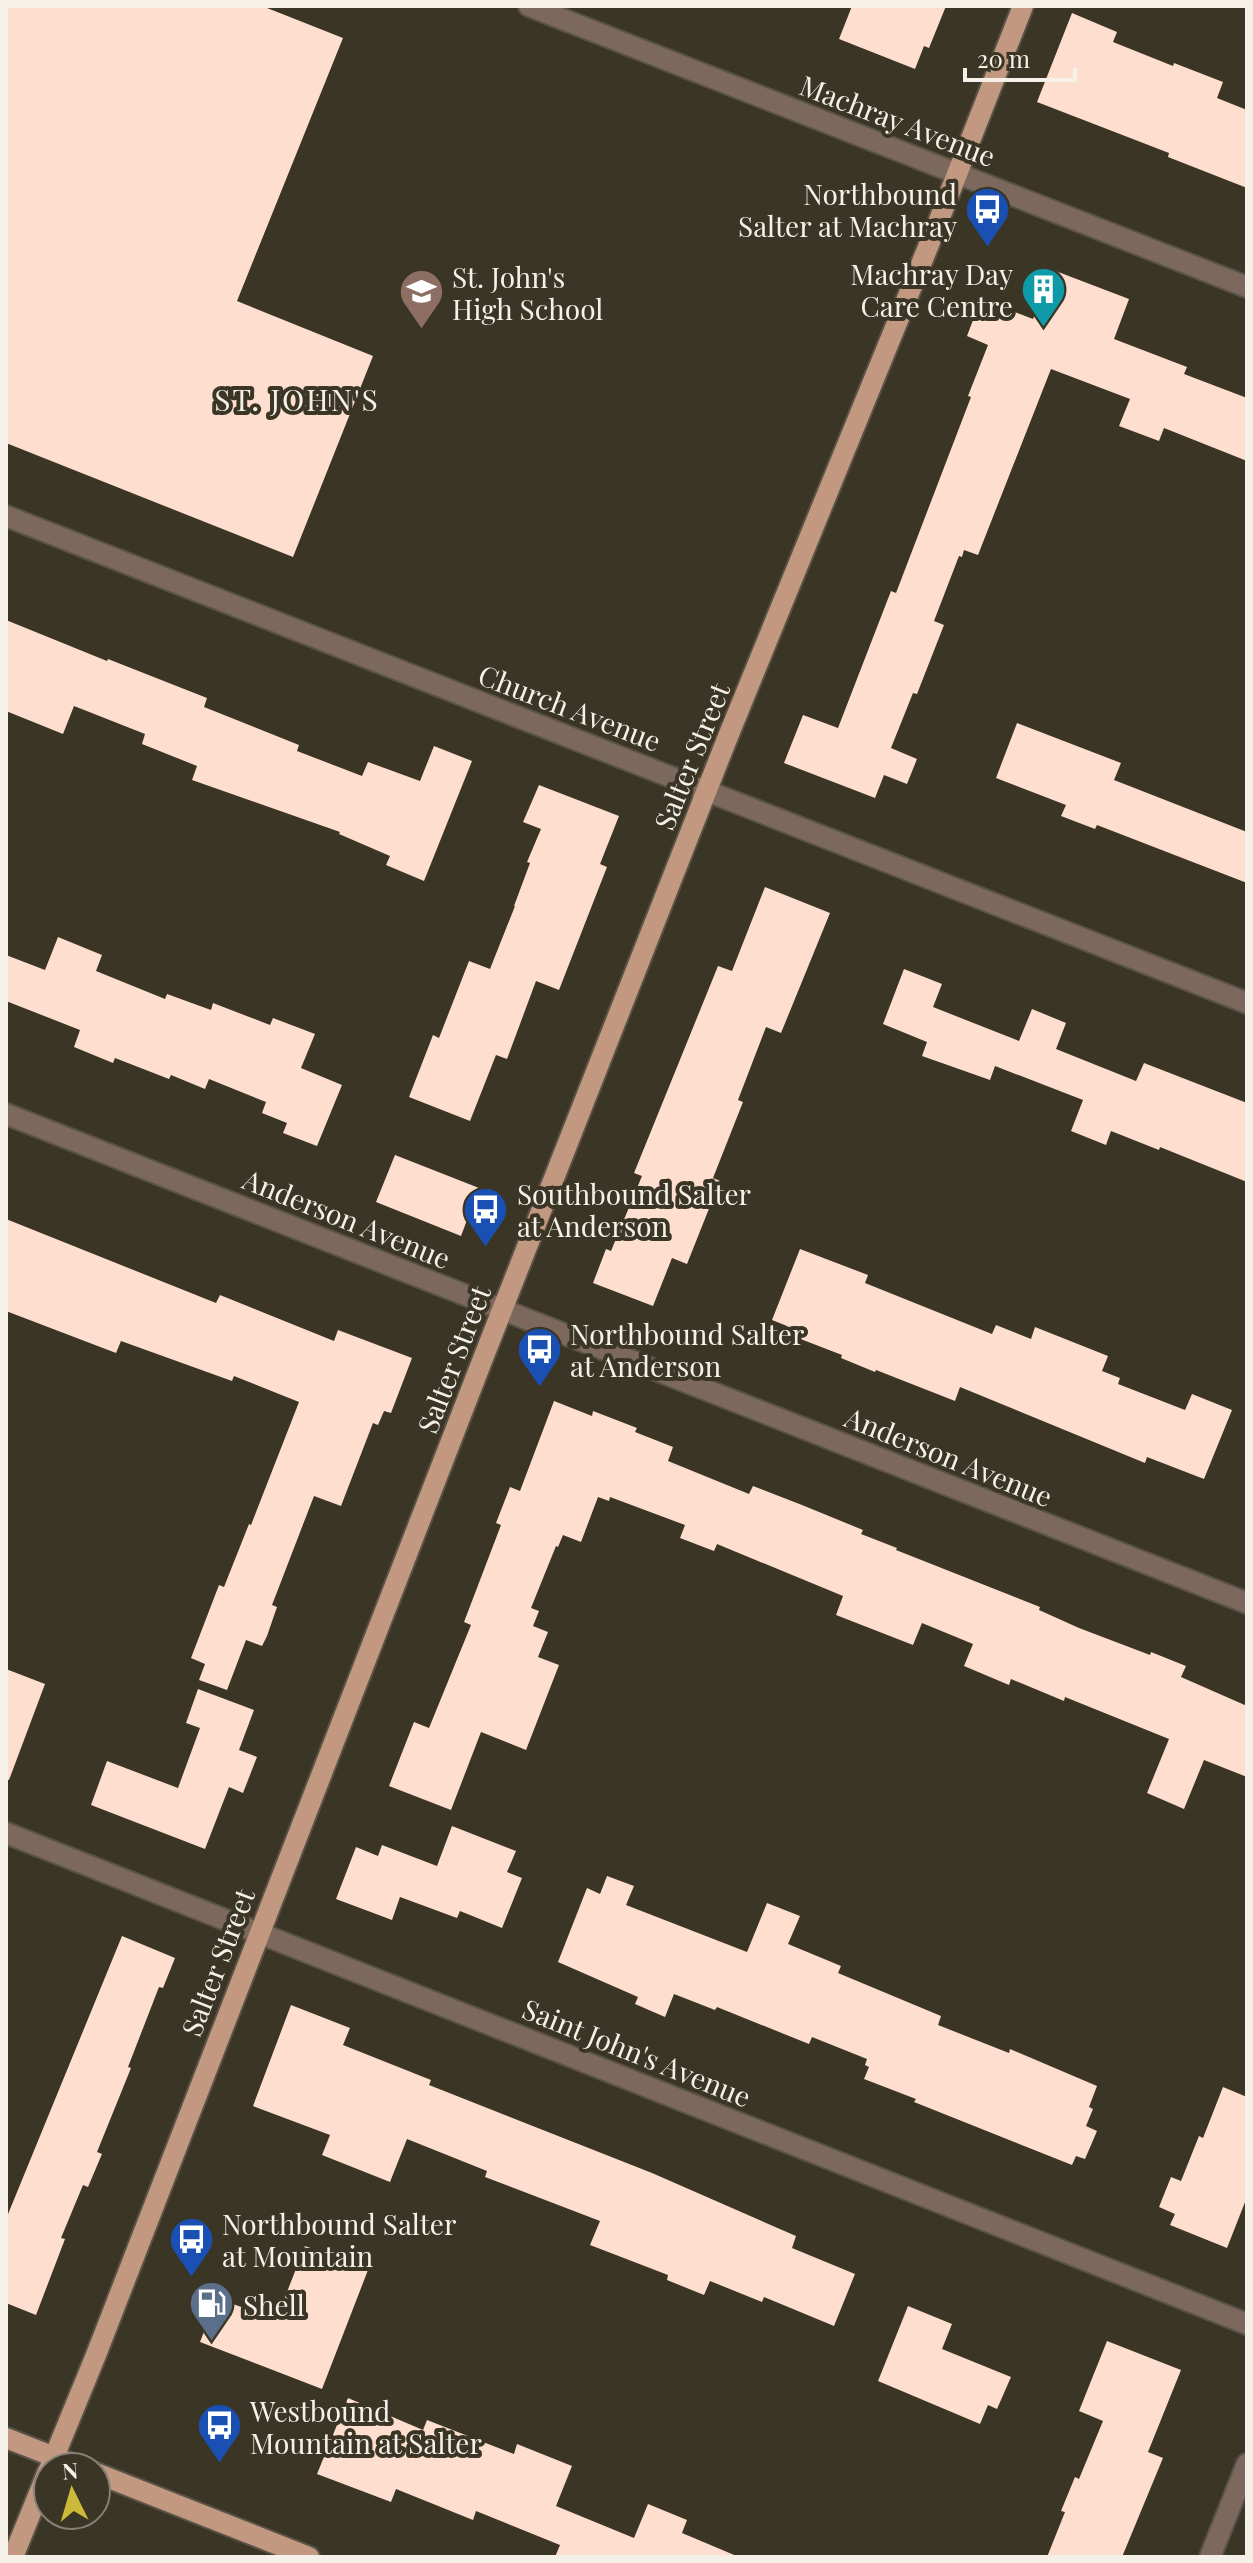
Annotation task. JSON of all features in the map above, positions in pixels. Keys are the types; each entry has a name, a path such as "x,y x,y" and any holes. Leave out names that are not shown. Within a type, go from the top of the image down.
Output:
{"main road":[{"name":"Salter Street","path":"57,2451 707,791 1023,6"},
{"path":"6,2438 32,2454"},
{"path":"112,2479 309,2557"},
{"name":"Salter Street","path":"13,2557 32,2511"}],"street":[{"name":"Machray Avenue","path":"529,6 1247,287"},
{"name":"Church Avenue","path":"6,516 1247,1003"},
{"name":"Anderson Avenue","path":"6,1114 1247,1603"},
{"name":"Saint John's Avenue","path":"6,1833 1247,2324"},
{"path":"1210,2557 1247,2464"}],"building":[{"path":"6,6 262,6 343,38 237,301 373,356 293,557 6,443"},
{"path":"852,6 946,6 929,48 924,46 915,69 839,39"},
{"path":"1072,13 1117,32 1113,42 1223,82 1217,98 1247,110 1247,188 1168,157 1169,153 1037,102"},
{"path":"1053,270 1129,299 1114,339 1187,367 1184,374 1247,398 1247,461 1164,428 1159,441 1119,426 1130,399 1051,369 978,555 964,550 962,557 959,556 934,621 944,625 917,694 913,693 891,748 917,759 907,784 884,775 875,798 784,763 803,715 838,728 891,591 896,593 988,345 967,336 981,299 1033,319"},
{"path":"6,620 207,698 204,707 299,745 297,751 362,776 368,762 420,781 434,746 472,761 424,881 386,865 390,856 340,832 192,780 197,766 142,744 145,734 74,706 63,734 6,711"},
{"path":"1017,723 1121,763 1114,780 1247,832 1247,883 1097,825 1095,829 1061,816 1066,805 996,778"},
{"path":"539,785 619,816 600,864 607,867 559,990 536,981 507,1059 496,1055 470,1121 409,1097 433,1035 439,1038 469,961 490,969 541,829 523,822"},
{"path":"765,887 830,913 781,1033 766,1027 738,1100 743,1102 713,1178 720,1181 687,1264 672,1258 653,1306 593,1283 606,1249 611,1251 642,1176 634,1173 718,966 732,971"},
{"path":"58,937 102,955 96,971 165,999 167,994 211,1010 213,1003 270,1025 273,1018 315,1034 301,1068 342,1085 317,1146 283,1133 287,1123 262,1113 266,1102 209,1079 205,1089 115,1058 113,1063 74,1047 80,1030 6,1001 6,955 45,970"},
{"path":"904,969 942,984 933,1007 1019,1041 1032,1009 1066,1023 1056,1049 1136,1081 1144,1063 1247,1103 1247,1182 1111,1131 1106,1145 1071,1131 1083,1100 995,1066 990,1080 922,1056 927,1042 883,1024"},
{"path":"395,1155 479,1188 461,1236 376,1202"},
{"path":"6,1219 216,1303 220,1295 334,1341 338,1330 412,1358 391,1413 384,1411 378,1425 373,1423 341,1506 314,1496 272,1605 277,1607 267,1636 262,1646 246,1640 227,1690 199,1680 205,1664 191,1658 219,1585 224,1587 251,1525 299,1402 234,1376 232,1381 121,1341 116,1353 6,1311"},
{"path":"800,1249 868,1275 865,1283 992,1334 996,1325 1031,1339 1035,1327 1108,1356 1102,1371 1120,1378 1118,1384 1185,1410 1192,1394 1232,1410 1204,1479 1147,1457 1145,1463 960,1387 955,1401 875,1372 841,1358 842,1355 785,1333 787,1326 772,1320"},
{"path":"554,1401 592,1416 593,1411 637,1428 635,1432 673,1447 668,1461 749,1494 753,1486 802,1505 863,1530 861,1534 896,1550 1040,1607 1039,1610 1079,1628 1186,1666 1181,1677 1247,1706 1247,1777 1204,1760 1184,1809 1147,1793 1169,1739 1065,1697 1064,1701 1011,1679 1009,1685 964,1666 973,1644 922,1623 913,1645 836,1615 843,1596 717,1544 714,1551 680,1538 685,1525 610,1497 609,1501 598,1497 581,1542 563,1535 556,1546 531,1608 539,1611 533,1626 548,1632 538,1657 559,1665 526,1750 481,1732 451,1810 389,1786 414,1722 429,1728 471,1625 464,1622 501,1525 496,1523 510,1487 520,1491"},
{"path":"6,1669 45,1684 9,1780 6,1779"},
{"path":"198,1689 254,1710 239,1750 257,1757 243,1793 229,1787 205,1849 91,1805 107,1761 178,1788 200,1728 186,1723"},
{"path":"452,1826 516,1851 507,1872 522,1878 502,1928 460,1911 457,1918 400,1897 392,1920 336,1899 356,1847 378,1856 382,1845 437,1866"},
{"path":"607,1876 634,1886 626,1905 747,1952 767,1903 800,1916 788,1944 841,1966 838,1973 941,2016 938,2025 1009,2053 1010,2049 1097,2086 1086,2126 1097,2131 1085,2159 1076,2156 1072,2165 914,2102 916,2099 864,2079 869,2067 865,2065 867,2059 812,2037 809,2044 717,2007 715,2010 674,1994 665,2017 635,2004 638,1997 558,1962 587,1888 600,1894"},
{"path":"122,1936 175,1958 163,1988 159,1987 128,2067 131,2068 97,2152 102,2154 88,2187 83,2185 61,2238 65,2239 36,2315 6,2303 6,2219"},
{"path":"291,2005 350,2028 343,2045 431,2080 429,2085 652,2173 796,2236 792,2248 855,2274 834,2326 764,2297 762,2302 710,2281 704,2295 667,2280 668,2275 590,2245 600,2221 485,2177 487,2171 407,2139 390,2182 322,2155 330,2135 253,2106"},
{"path":"1223,2087 1247,2097 1247,2197 1227,2248 1170,2225 1175,2214 1159,2207 1171,2177 1181,2181 1199,2136 1203,2138"},
{"path":"305,2246 368,2270 322,2389 200,2342 217,2298 276,2320"},
{"path":"908,2306 952,2324 942,2349 1011,2377 997,2409 988,2405 980,2424 878,2381"},
{"path":"1107,2341 1181,2370 1148,2452 1163,2458 1122,2557 1047,2557 1075,2477 1079,2479 1103,2421 1079,2411"},
{"path":"348,2398 423,2430 427,2420 514,2454 517,2444 572,2466 556,2506 634,2538 648,2504 687,2520 682,2533 739,2557 555,2557 560,2545 476,2511 473,2520 396,2489 391,2502 317,2474"}],"place":[{"name":"Northbound Salter at Machray","path":"988,248"},
{"name":"Machray Day Care Centre","path":"1044,328"},
{"name":"St. John's High School","path":"421,331"},
{"name":"Southbound Salter at Anderson","path":"486,1248"},
{"name":"Northbound Salter at Anderson","path":"539,1388"},
{"name":"Northbound Salter at Mountain","path":"191,2278"},
{"name":"Shell","path":"212,2343"},
{"name":"Westbound Mountain at Salter","path":"219,2465"}],"district":[{"name":"ST. JOHN'S","path":"297,399"}]}
